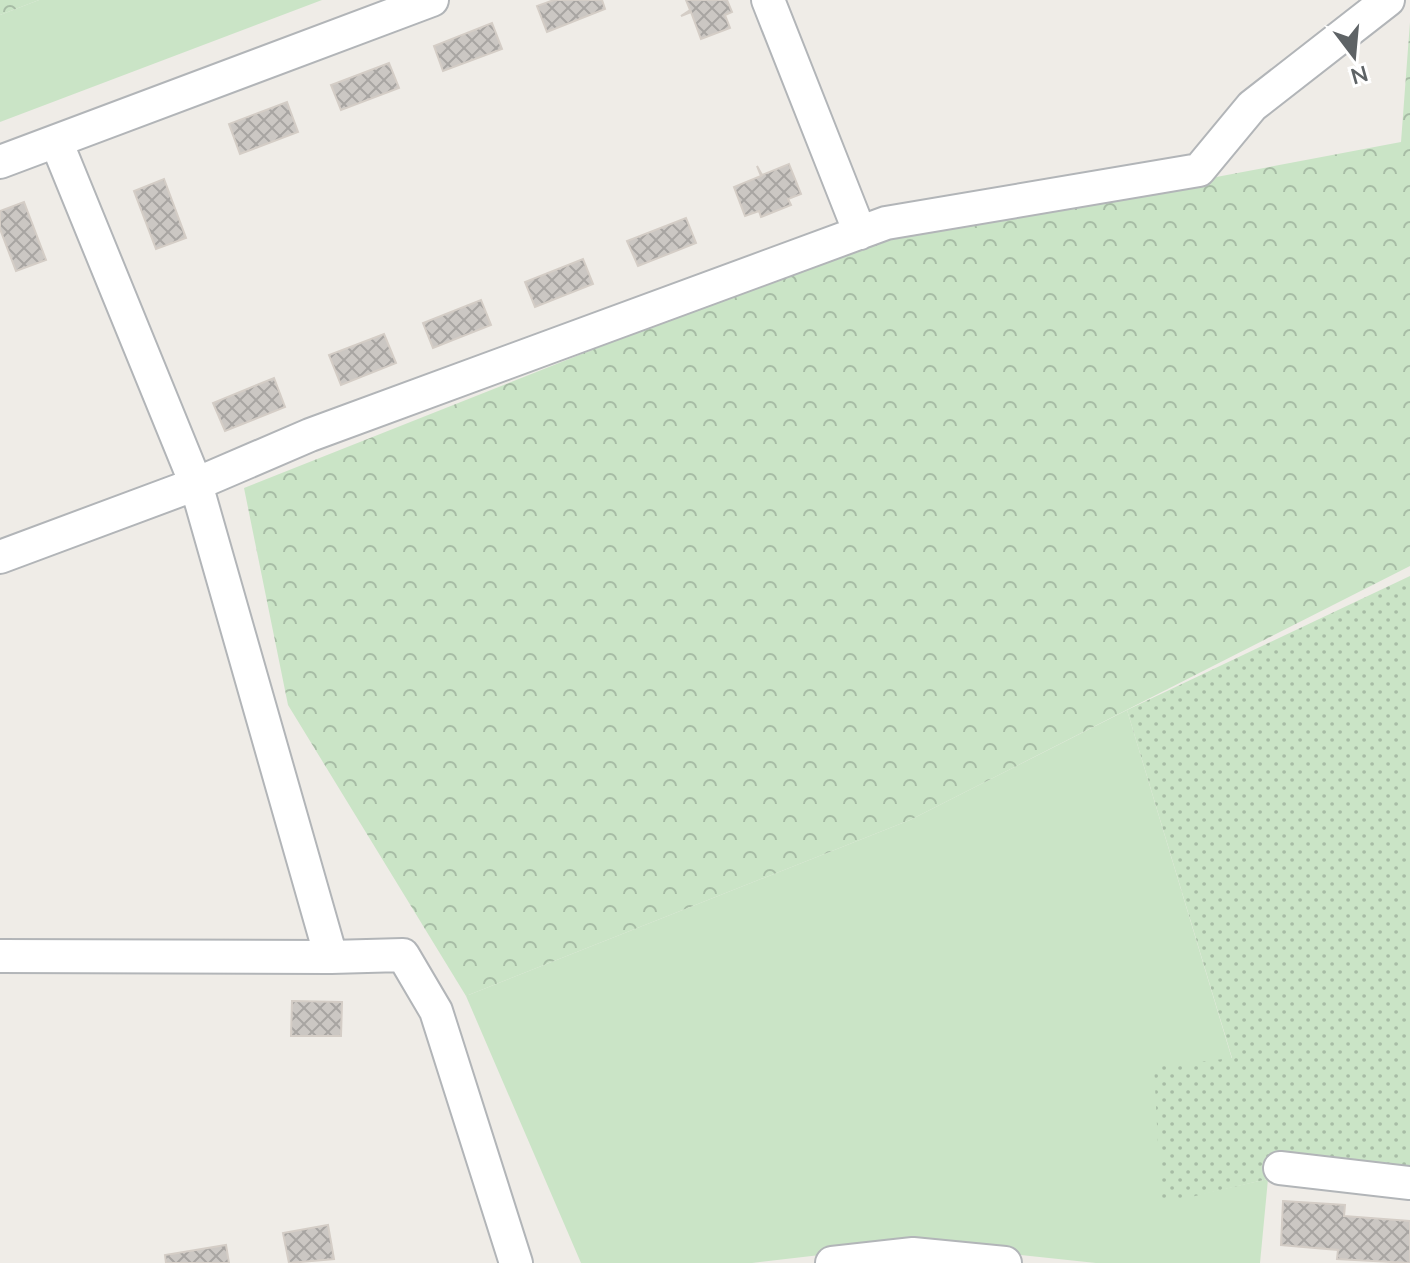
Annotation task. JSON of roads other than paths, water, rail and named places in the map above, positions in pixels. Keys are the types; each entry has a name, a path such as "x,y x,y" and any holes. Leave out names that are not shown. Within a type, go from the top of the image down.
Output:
{"street":[{"path":"0,162 432,0"},
{"path":"768,0 860,233"},
{"path":"0,557 196,484 310,435 886,223 1199,170 1252,106 1388,0"},
{"path":"56,141 196,484 331,957"},
{"path":"0,956 403,955 436,1011 516,1263"},
{"path":"1280,1168 1410,1183"},
{"path":"832,1263 913,1254 1005,1263"}]}
